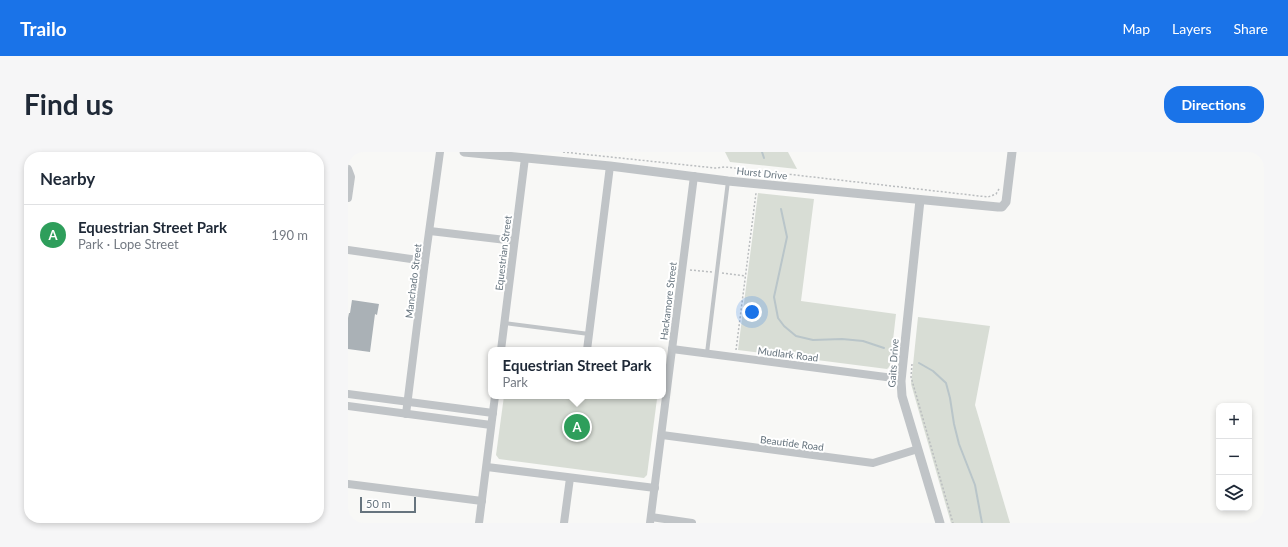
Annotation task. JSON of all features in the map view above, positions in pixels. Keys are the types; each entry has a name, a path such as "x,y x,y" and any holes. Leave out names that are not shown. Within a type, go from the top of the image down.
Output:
{"street":[{"name":"Manchado Street","path":"406,414 440,152"},
{"name":"Hurst Drive","path":"464,152 993,207 1002,207 1006,202 1012,152"},
{"name":"Equestrian Street","path":"501,347 525,158"},
{"path":"587,347 610,166"},
{"path":"348,198 349,173"},
{"name":"Hackamore Street","path":"666,389 694,176"},
{"name":"Gaits Drive","path":"920,200 901,379 902,396 940,523"},
{"path":"430,231 514,241"},
{"path":"348,250 425,261"},
{"name":"Mudlark Road","path":"672,349 901,379"},
{"path":"348,394 493,413"},
{"path":"479,523 495,399"},
{"name":"Hackamore Street","path":"651,520 665,399"},
{"path":"348,406 492,425"},
{"name":"Beautide Road","path":"662,436 873,463 918,449"},
{"path":"487,467 655,488"},
{"path":"564,523 570,478"},
{"path":"348,484 482,501"},
{"path":"651,520 692,523"}],"lane":[{"path":"707,354 728,180"},
{"path":"504,323 589,334"}],"path":[{"path":"562,152 725,168 988,197 996,194 999,189"},
{"path":"735,357 757,183"},
{"path":"912,363 911,377 953,523"}],"shaded area":[{"path":"725,152 788,152 797,169 730,162"},
{"path":"758,193 814,199 801,301 896,314 890,366 887,369 738,350"},
{"path":"918,317 990,326 975,405 1010,523 951,523 911,384"},
{"path":"504,399 657,399 647,475 644,478 499,459 496,455"}],"building":[{"path":"352,300 379,304 377,315 375,314 370,352 348,349 348,318"}],"waterway":[{"path":"762,152 764,158"},
{"path":"781,209 787,237 774,297 778,318 784,326 796,336 813,340 842,339 863,341 884,348"},
{"path":"919,363 933,371 946,383 959,444 975,485 982,523"}],"place":[{"name":"Equestrian Street Park","path":"577,427"}]}
